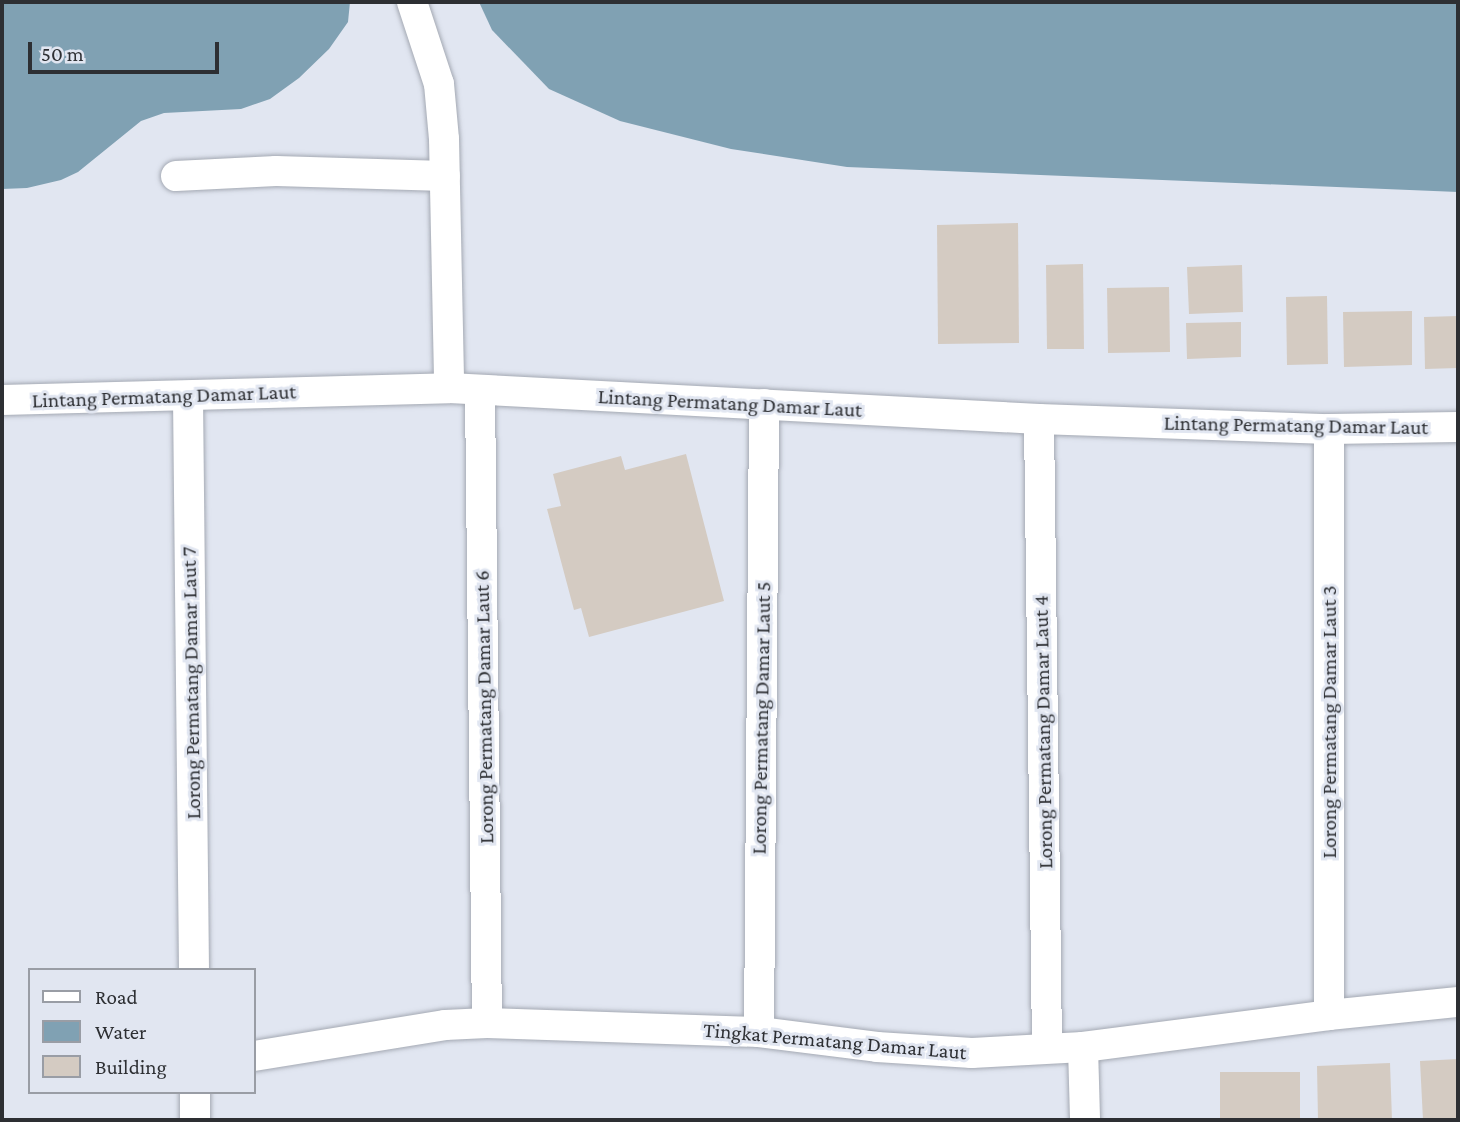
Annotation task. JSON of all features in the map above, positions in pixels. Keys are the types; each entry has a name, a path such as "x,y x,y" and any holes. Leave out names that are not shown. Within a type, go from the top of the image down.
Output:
{"street":[{"path":"412,2 439,84 445,176 450,388"},
{"path":"176,176 276,171 445,176"},
{"name":"Lintang Permatang Damar Laut","path":"2,400 450,388 1039,419 1329,429 1458,427"},
{"name":"Lorong Permatang Damar Laut 6","path":"480,391 487,1023"},
{"name":"Lorong Permatang Damar Laut 7","path":"188,397 194,968"},
{"name":"Lorong Permatang Damar Laut 5","path":"759,1032 764,404"},
{"name":"Lorong Permatang Damar Laut 4","path":"1039,419 1047,1046"},
{"name":"Lorong Permatang Damar Laut 3","path":"1329,429 1329,1015"},
{"name":"Tingkat Permatang Damar Laut","path":"256,1056 445,1025 487,1023 759,1032 877,1047 972,1053 1047,1046 1083,1046 1329,1015 1458,1002"},
{"path":"1083,1046 1085,1120"},
{"path":"195,1094 195,1120"}],"water":[{"path":"2,2 350,2 348,22 329,49 299,78 270,99 241,109 164,113 141,121 78,172 61,180 27,188 2,189"},
{"path":"479,2 1458,2 1458,192 847,167 731,149 620,121 549,89 492,30"}],"building":[{"path":"1018,223 1019,343 938,344 937,225"},
{"path":"1083,264 1084,349 1047,349 1046,265"},
{"path":"1242,265 1243,312 1189,314 1187,267"},
{"path":"1169,287 1170,352 1108,353 1107,288"},
{"path":"1327,296 1328,364 1287,365 1286,297"},
{"path":"1412,311 1412,365 1344,367 1343,312"},
{"path":"1458,316 1458,368 1425,369 1424,317"},
{"path":"1241,322 1241,357 1187,359 1186,323"},
{"path":"686,454 724,601 589,637 581,608 574,610 547,509 561,506 553,474 621,456 625,470"},
{"path":"1458,1059 1458,1120 1423,1120 1420,1061"},
{"path":"1390,1063 1392,1120 1318,1120 1317,1066"},
{"path":"1220,1072 1300,1072 1300,1120 1220,1120"}]}
